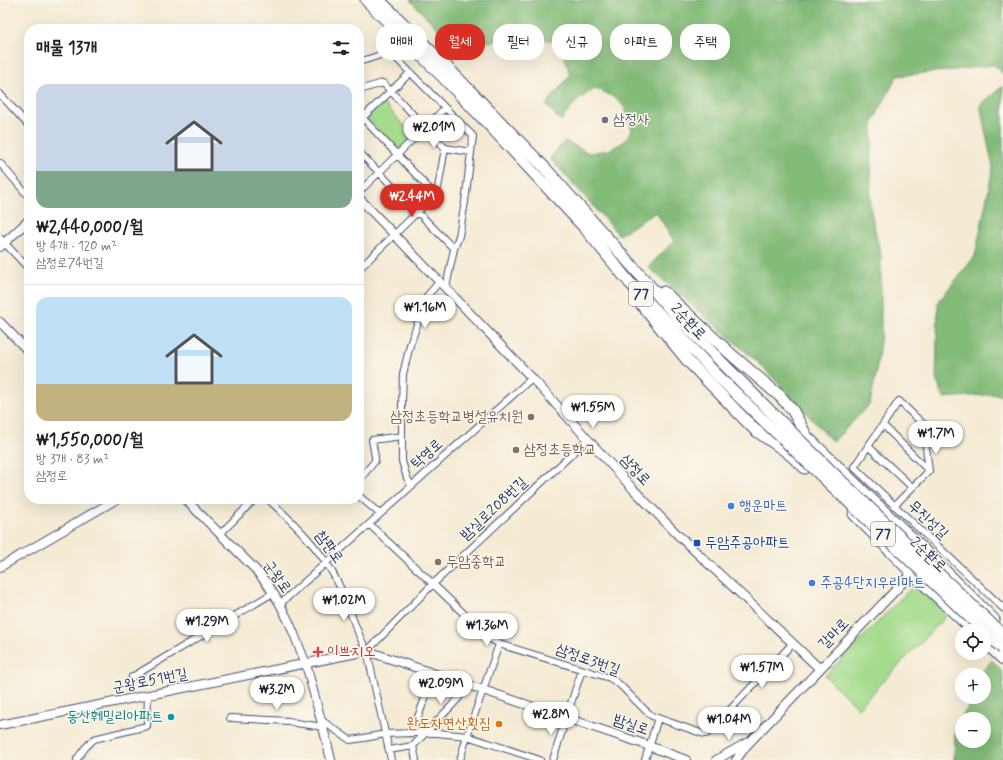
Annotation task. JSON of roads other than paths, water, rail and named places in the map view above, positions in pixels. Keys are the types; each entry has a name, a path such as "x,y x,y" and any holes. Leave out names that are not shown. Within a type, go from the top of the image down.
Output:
{"highway":[{"name":"2순환로","path":"366,0 528,159 625,258 767,416 1003,649"},
{"name":"2순환로","path":"379,0 447,67 528,159 629,282 718,376 834,474 1003,636"},
{"path":"625,258 638,266 704,330 781,397 793,411 807,437 925,559 961,600 1003,636"},
{"path":"629,282 637,300 688,361 755,430 791,455 823,474 893,537 925,559 1003,628"},
{"path":"781,448 798,430 799,423"},
{"path":"791,455 967,624"},
{"path":"857,517 883,528"},
{"path":"893,537 902,563"},
{"path":"961,600 991,616"},
{"path":"991,648 1003,659"}],"street":[{"path":"364,60 390,52 473,136 465,202 459,236 443,284"},
{"path":"364,115 410,73"},
{"path":"364,89 383,83 445,148 471,152"},
{"path":"0,94 24,120"},
{"path":"364,187 445,108"},
{"path":"364,122 398,154 435,194"},
{"path":"364,264 435,194 438,188 445,148"},
{"path":"364,157 454,249"},
{"path":"0,163 24,192"},
{"name":"삼정로","path":"364,203 532,378 634,490 678,534 820,668"},
{"path":"24,224 1,243 24,264"},
{"name":"탁영로","path":"412,485 407,478 402,461 403,374 410,345 427,296 443,284"},
{"path":"0,322 24,347"},
{"name":"탁영로","path":"280,604 532,378"},
{"name":"무진성길","path":"929,470 923,424 899,401 854,467 1003,608"},
{"path":"883,425 929,470 894,506"},
{"path":"364,474 375,461 372,440 402,436"},
{"name":"밤실로208번길","path":"367,651 433,584 588,439"},
{"path":"868,446 912,487"},
{"path":"364,500 380,514"},
{"path":"0,567 107,504"},
{"name":"군왕로","path":"190,504 255,569 280,604 290,624 306,664 331,760"},
{"path":"220,534 250,504"},
{"name":"참판로","path":"273,504 309,540 326,563 340,587 361,640 367,651 391,760"},
{"name":"삼정로3번길","path":"369,524 489,638 499,644 604,676 622,686 652,716 701,733 706,734 709,732 793,643"},
{"name":"갈마로","path":"736,760 752,739 937,546"},
{"path":"132,677 273,593"},
{"path":"460,760 466,736 499,644"},
{"path":"306,664 367,651"},
{"name":"밤실로","path":"367,651 649,746 686,760"},
{"name":"군왕로51번길","path":"0,725 306,664"},
{"path":"553,760 582,670"},
{"path":"412,733 434,674"},
{"path":"388,750 413,746 458,699 466,685"},
{"path":"78,759 85,748 94,739 147,726 148,695"},
{"path":"230,718 289,721 296,723 322,723 350,740 385,734 412,733 437,733 466,736 540,760"},
{"path":"644,760 658,718"},
{"path":"716,760 752,739"},
{"path":"413,746 416,760"}],"place":[{"name":"삼정사","path":"605,120"},
{"name":"삼정초등학교병설유치원","path":"531,417"},
{"name":"삼정초등학교","path":"516,450"},
{"name":"행운마트","path":"731,506"},
{"name":"두암주공아파트","path":"697,543"},
{"name":"두암중학교","path":"438,562"},
{"name":"주공4단지우리마트","path":"812,583"},
{"name":"이쁘지오","path":"318,652"},
{"name":"동산훼밀리아파트","path":"171,717"},
{"name":"완도자연산횟집","path":"499,724"}]}
